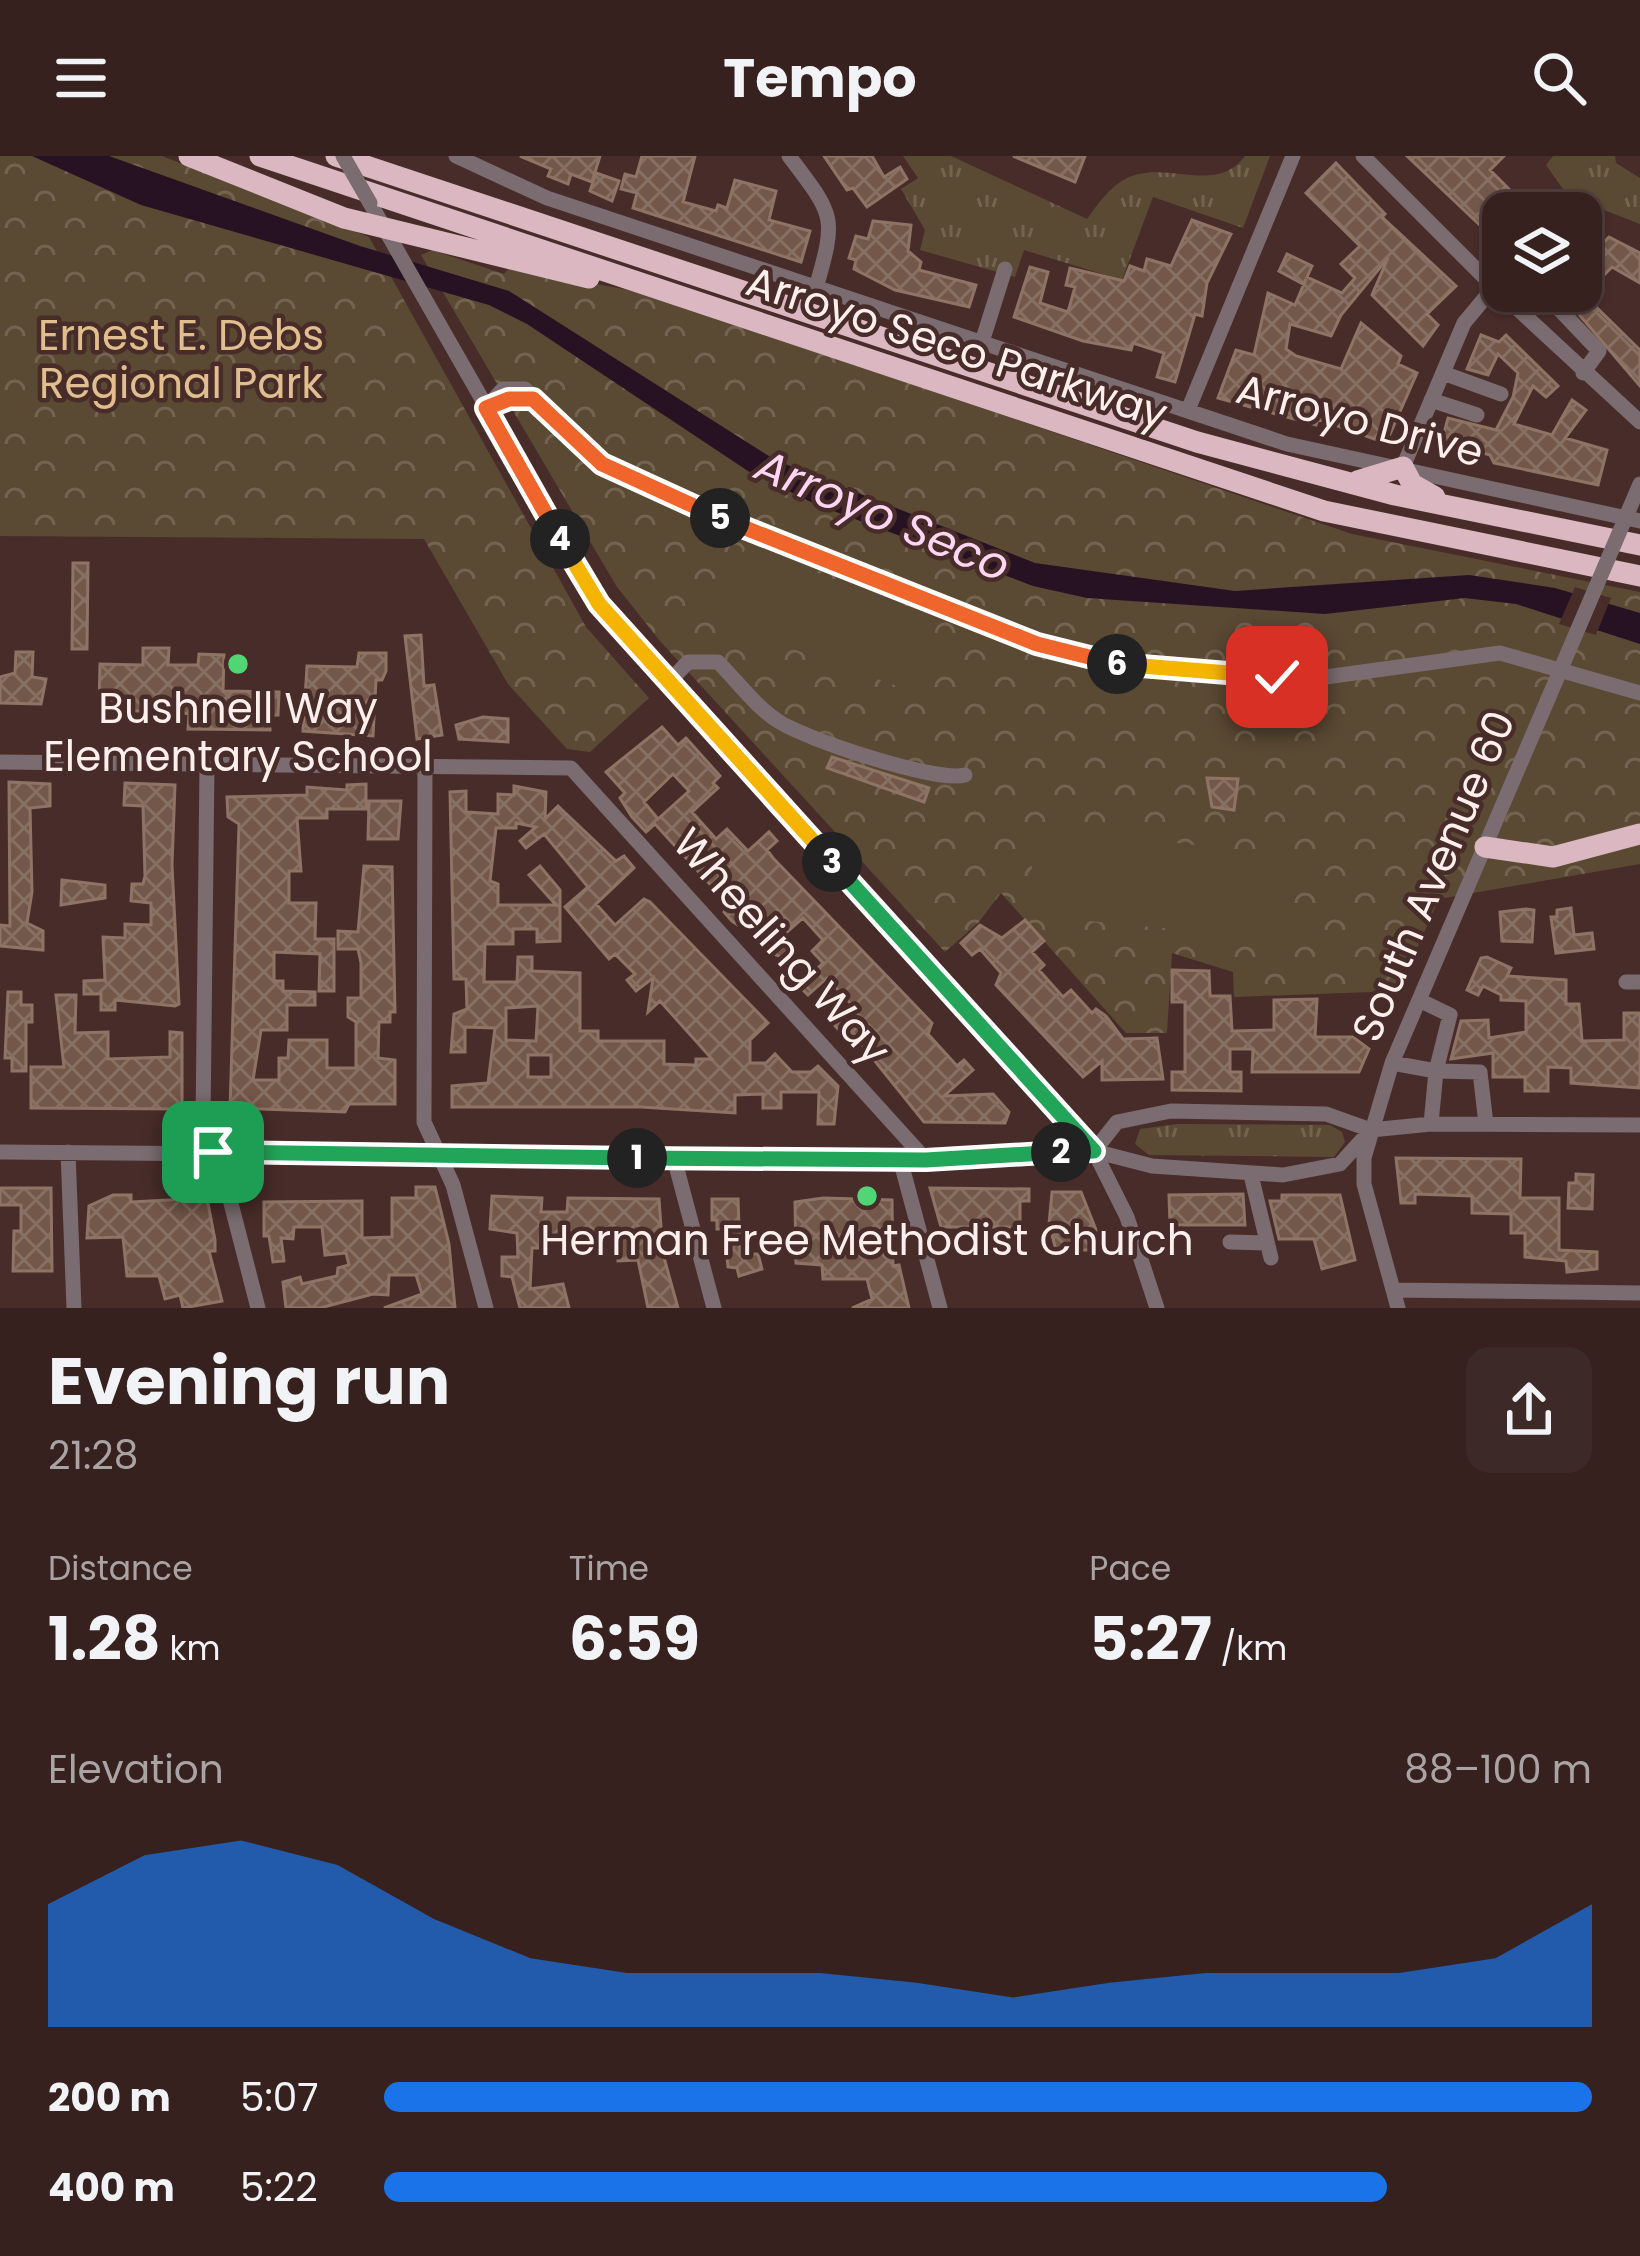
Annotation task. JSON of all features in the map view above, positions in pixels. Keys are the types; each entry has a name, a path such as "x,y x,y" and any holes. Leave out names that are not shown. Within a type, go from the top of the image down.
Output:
{"highway":[{"path":"189,156 384,228 601,280 638,282"},
{"name":"Arroyo Seco Parkway","path":"260,156 1324,511 1640,576"},
{"name":"Arroyo Seco Parkway","path":"339,156 1197,442 1348,483 1640,545"},
{"path":"1348,483 1402,467 1412,484 1456,508"},
{"path":"1485,848 1553,857 1640,834"}],"street":[{"path":"339,156 599,604 1094,1151 1126,1216 1157,1308"},
{"name":"Arroyo Drive","path":"456,156 547,198 1287,445 1640,521"},
{"path":"789,156 830,215 832,232 817,288"},
{"path":"1188,410 1293,156"},
{"path":"1364,156 1482,276"},
{"path":"982,342 1005,269"},
{"path":"1402,467 1464,322 1482,300"},
{"path":"1519,312 1640,422"},
{"path":"1562,312 1599,351 1583,373"},
{"path":"1443,373 1501,394"},
{"path":"486,408 508,387 525,389 602,464 746,529 1096,662 1311,680 1500,653 1640,693"},
{"path":"1431,400 1478,415"},
{"name":"South Avenue 60","path":"1398,1308 1364,1184 1371,1130 1418,1000 1640,484"},
{"path":"668,682 688,662 718,662 784,725 909,769 950,779 965,776"},
{"path":"0,762 425,766 424,1122 453,1185 486,1308"},
{"path":"207,764 203,1122 258,1308"},
{"name":"Wheeling Way","path":"425,766 556,764 572,768 926,1160"},
{"path":"1418,1000 1450,1015 1436,1071 1430,1124"},
{"path":"1392,1063 1480,1072 1486,1124"},
{"path":"1094,1151 1126,1117 1171,1111 1326,1114 1371,1130 1430,1124 1640,1125"},
{"path":"0,1152 926,1160 1094,1151 1152,1166 1251,1175 1313,1173 1340,1164 1371,1130"},
{"path":"68,1151 74,1308"},
{"path":"674,1158 714,1308"},
{"path":"901,1160 940,1308"},
{"path":"1230,1242 1269,1251 1251,1175"},
{"path":"1393,1290 1640,1293"}],"green space":[{"name":"Ernest E. Debs Regional Park","path":"0,156 162,156 369,237 586,627 649,698 590,752 567,749 508,684 424,539 0,536"},
{"path":"903,156 951,156 1087,219 1127,178 1158,172 1220,174 1245,156 1270,156 1243,228 1153,197 1122,280 1024,250 1015,277 920,250 925,230 901,189 918,178"},
{"path":"1553,156 1615,156 1616,163 1640,178 1640,224 1602,209 1602,192 1565,192 1546,165"},
{"path":"432,250 504,274 509,268 645,293 1352,534 1640,592 1640,864 1439,899 1398,991 1234,997 1233,972 1172,953 1167,1033 1126,1033 1001,893 978,923 945,952 660,641 617,587 421,255"},
{"path":"746,546 939,619 914,692 717,622"},
{"path":"1037,827 1299,857 1289,940 1026,915"},
{"path":"1178,1124 1330,1125 1342,1132 1345,1142 1334,1157 1149,1155 1135,1144 1140,1129"}],"water":[{"name":"Arroyo Seco","path":"32,156 109,156 360,246 509,291 775,460 1035,563 1235,591 1469,575 1555,588 1640,613 1640,644 1516,604 1465,598 1325,614 1087,598 1033,586 815,504 748,471 527,324 489,305 141,205"}],"pier":[{"path":"1575,587 1611,598 1596,635 1559,624"}],"building":[{"path":"520,156 600,156 592,182 571,174 568,184 548,176 551,169"},
{"path":"642,156 695,156 683,202 716,211 718,205 727,208 735,180 776,191 769,220 810,231 801,262 633,208 637,193 621,189 625,174 636,177"},
{"path":"824,156 872,156 884,177 900,167 907,179 867,207 853,188 847,190"},
{"path":"1013,156 1085,156 1075,182"},
{"path":"1407,156 1504,156 1490,170 1512,192 1482,192 1482,227"},
{"path":"1336,163 1385,214 1382,217 1456,286 1427,314 1438,325 1423,346 1372,295 1388,258 1341,315 1331,336 1290,324 1286,349 1296,356 1341,369 1361,323 1401,356 1398,364 1417,373 1386,443 1318,419 1316,425 1218,398 1236,350 1254,355 1268,293 1295,305 1306,279 1303,284 1279,271 1287,254 1312,266 1307,277 1342,293 1355,278 1341,264 1360,246 1306,193"},
{"path":"596,173 619,181 612,201 590,191"},
{"path":"1192,220 1231,234 1207,283 1202,316 1195,314 1175,382 1157,377 1164,353 1133,343 1131,350 1083,341 1014,317 1030,267 1048,272 1040,303 1068,312 1075,287 1066,285 1070,268 1124,281 1130,266 1144,271 1147,259 1171,266"},
{"path":"873,221 911,225 908,251 921,262 919,270 976,285 969,307 895,290 854,269 856,260 849,258 856,236 868,239"},
{"path":"1609,237 1640,253 1640,283 1612,267 1602,277 1602,244"},
{"path":"1577,312 1601,312 1640,350 1640,386"},
{"path":"1481,335 1499,342 1506,335 1558,386 1546,397 1533,386 1514,424 1552,435 1572,400 1586,410 1565,438 1607,450 1598,485 1494,463 1490,455 1459,446 1457,453 1440,448 1448,418 1496,430 1513,397 1518,373 1498,354 1488,375 1467,369"},
{"path":"73,563 88,563 87,649 72,649"},
{"path":"421,635 424,686 434,685 442,735 417,739 405,636"},
{"path":"143,648 169,648 168,665 198,665 199,654 224,655 223,691 279,692 278,715 270,715 270,730 188,729 189,714 99,710 100,664 143,665"},
{"path":"16,652 33,652 32,677 46,679 41,704 0,703 0,677 15,673"},
{"path":"359,653 386,653 386,671 382,680 376,680 373,736 303,731 307,666 357,667"},
{"path":"483,717 508,719 508,742 459,739 456,725"},
{"path":"662,727 678,745 686,738 720,776 713,783 718,788 692,812 716,839 727,829 748,851 769,832 777,841 767,850 773,858 932,1023 928,1034 957,1066 964,1060 973,1070 944,1096 993,1094 1009,1112 1005,1123 924,1122 858,1040 852,1044 835,1026 851,1004 827,978 808,995 799,986 823,963 812,951 823,940 803,918 786,933 792,946 781,957 774,954 744,919 738,925 732,921 724,912 728,904 655,824 646,832 632,817 620,798 625,793 606,772","holes":["673,774 689,791 658,819 644,802"]},
{"path":"832,757 929,788 924,802 827,768"},
{"path":"1207,778 1238,779 1234,810 1212,807"},
{"path":"9,782 50,784 50,806 30,808 32,892 27,923 43,931 43,950 0,946 0,925 10,926"},
{"path":"125,783 175,785 172,865 179,1004 175,1006 115,1000 115,1010 101,1010 101,994 84,994 84,981 105,980 103,937 125,938 125,924 151,925 151,903 131,901 132,884 143,884 145,876 143,806 124,805"},
{"path":"366,784 366,809 327,809 327,818 297,818 301,871 289,871 289,903 316,903 315,939 334,939 334,991 319,991 320,954 274,952 274,981 283,981 283,991 315,992 315,1005 287,1005 287,1030 261,1030 253,1080 279,1080 279,1058 288,1058 289,1040 327,1040 327,1068 356,1068 356,1022 348,1017 348,998 361,998 361,963 358,949 338,949 338,931 358,932 364,866 392,867 395,1012 390,1012 390,1022 379,1022 378,1058 395,1060 395,1104 349,1104 345,1112 230,1108 239,824 228,817 227,797 307,795 307,787 347,790 347,785"},
{"path":"514,786 546,792 545,819 558,806 616,861 624,856 634,868 596,904 615,925 644,899 650,902 768,1023 750,1040 750,1063 766,1063 775,1054 792,1072 811,1072 818,1066 838,1086 834,1124 818,1124 819,1092 781,1092 781,1108 763,1108 763,1094 735,1095 735,1113 641,1107 452,1107 452,1086 488,1083 495,1028 465,1027 465,1052 451,1052 454,1014 467,1009 466,979 454,979 450,792 466,791 466,812 498,814 498,794 514,795","holes":["516,823 536,827 520,841 526,848 544,834 588,887 565,907 609,959 615,954 635,974 627,980 636,991 653,978 648,1012 660,1001 712,1059 696,1059 696,1065 664,1064 664,1041 598,1041 598,1031 580,1031 580,973 532,971 532,957 518,957 517,982 484,982 485,944 513,944 513,929 537,929 537,942 560,941 560,890 540,866 529,875 556,905 498,905 498,884 490,881 496,828 516,828","538,1006 536,1041 506,1040 506,1008","528,1055 551,1055 551,1077 528,1077"]},
{"path":"369,801 401,801 398,839 368,839"},
{"path":"62,880 105,885 105,898 61,905"},
{"path":"1571,908 1574,935 1592,933 1594,949 1556,953 1551,917 1557,917 1557,910"},
{"path":"1534,910 1532,942 1502,941 1500,912"},
{"path":"1025,920 1044,941 1032,952 1044,965 1039,970 1063,997 1071,990 1092,1013 1096,1009 1106,1016 1123,1039 1157,1038 1163,1079 1102,1080 1102,1061 1083,1077 996,985 1001,973 980,949 972,955 961,943 980,925 1002,938"},
{"path":"1481,958 1511,968 1507,976 1566,980 1566,1004 1579,1004 1582,1041 1624,1040 1624,1013 1640,1013 1640,1088 1571,1083 1571,1068 1548,1067 1548,1091 1525,1091 1525,1077 1493,1077 1493,1053 1451,1059 1461,1021 1488,1020 1489,1038 1526,1032 1526,1001 1501,1000 1501,995 1483,986 1478,995 1467,990"},
{"path":"1172,970 1209,971 1210,996 1230,996 1232,1031 1274,1030 1274,1000 1317,999 1315,1037 1353,1037 1369,1049 1359,1072 1252,1072 1253,1049 1230,1049 1230,1072 1241,1072 1241,1091 1172,1090 1172,1072 1185,1072 1185,1002 1172,1002"},
{"path":"8,992 21,992 21,1005 32,1005 32,1022 26,1022 26,1071 12,1071 12,1058 5,1058"},
{"path":"56,995 76,995 75,1033 108,1032 108,1059 170,1057 170,1032 182,1033 182,1109 31,1108 31,1067 64,1067"},
{"path":"1396,1158 1521,1159 1520,1198 1559,1198 1559,1250 1597,1252 1597,1269 1567,1272 1566,1261 1525,1257 1525,1233 1511,1233 1511,1214 1472,1213 1472,1196 1415,1194 1415,1203 1401,1203"},
{"path":"1576,1174 1593,1175 1592,1209 1568,1208 1569,1183 1576,1183"},
{"path":"416,1187 435,1187 449,1244 455,1308 384,1308 422,1294 416,1275 389,1275 388,1295 373,1294 320,1308 286,1308 283,1282 300,1277 302,1284 337,1276 338,1268 349,1265 346,1253 325,1255 322,1227 294,1227 293,1239 281,1238 284,1261 273,1262 269,1236 264,1236 264,1202 362,1201 362,1238 392,1237 392,1198 416,1198"},
{"path":"0,1188 51,1188 52,1271 13,1271 14,1231 21,1231 21,1205 0,1205"},
{"path":"930,1188 1029,1189 1029,1201 1020,1201 1020,1234 1009,1235 1009,1227 941,1227"},
{"path":"1052,1192 1081,1192 1104,1250 1056,1250 1049,1224"},
{"path":"1243,1194 1245,1225 1170,1225 1169,1195"},
{"path":"113,1195 131,1195 131,1202 207,1198 215,1240 215,1251 209,1251 222,1301 183,1308 180,1295 165,1299 159,1276 127,1276 123,1237 87,1238 89,1206"},
{"path":"1282,1195 1340,1195 1355,1260 1322,1269 1314,1239 1279,1239 1270,1201 1282,1201"},
{"path":"492,1196 542,1198 541,1212 567,1212 568,1198 659,1199 663,1254 678,1308 648,1308 638,1260 618,1261 617,1230 540,1237 540,1248 532,1248 530,1289 563,1284 569,1308 520,1308 512,1277 502,1276 502,1257 518,1257 517,1233 490,1229"},
{"path":"712,1199 738,1199 740,1254 758,1254 762,1269 739,1276 737,1268 728,1267 724,1229 717,1229 717,1220 712,1220"},
{"path":"892,1200 893,1266 899,1265 909,1308 852,1308 872,1299 867,1279 823,1279 822,1265 796,1263 795,1202"}],"place":[{"name":"Bushnell Way Elementary School","path":"238,664"},
{"name":"Herman Free Methodist Church","path":"867,1196"}],"route":[{"path":"213,1152 926,1160 1094,1151 599,604 486,408 509,399 533,399 602,464 746,529 1037,644 1096,662 1277,677"}]}
